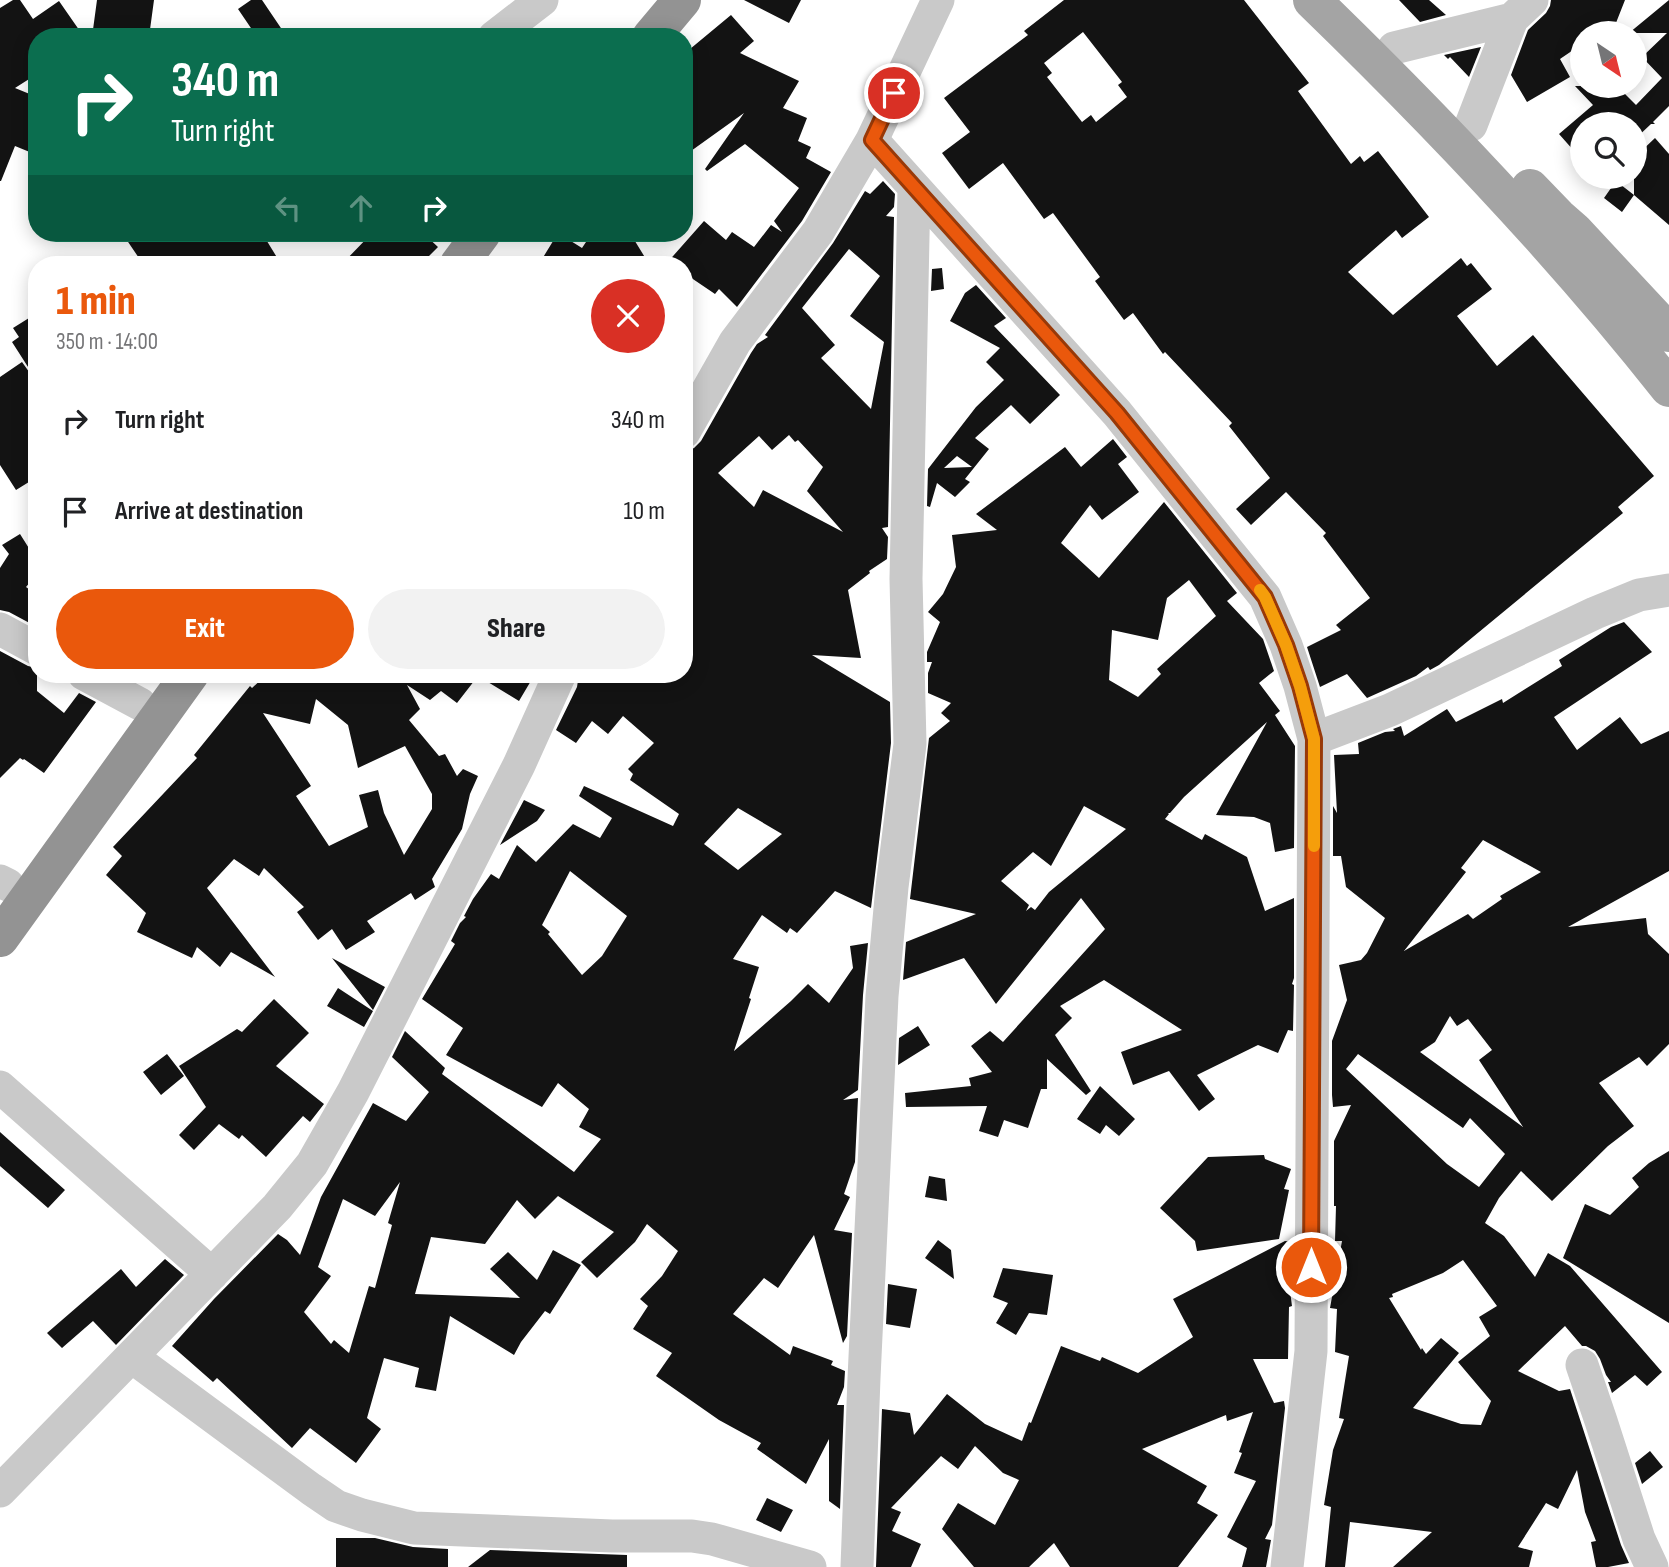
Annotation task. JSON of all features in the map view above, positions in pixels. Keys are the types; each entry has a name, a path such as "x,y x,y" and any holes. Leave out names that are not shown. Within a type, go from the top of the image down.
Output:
{"highway":[{"path":"631,28 654,0"},
{"path":"659,28 682,0"},
{"path":"0,938 184,683"},
{"path":"3,887 150,689"}],"main road":[{"path":"1312,0 1451,139 1545,241 1669,388"},
{"path":"1347,0 1574,231 1669,333"}],"street":[{"path":"506,28 542,0"},
{"path":"693,416 735,342 818,232 872,140 938,0"},
{"path":"1394,48 1522,9"},
{"path":"1471,125 1522,9"},
{"path":"872,140 1117,413 1265,597 1300,686 1314,739 1311,1350 1287,1567"},
{"path":"856,1567 882,996 909,744 906,566 914,188"},
{"path":"1314,739 1390,710 1595,613 1639,595 1669,590"},
{"path":"0,629 28,644"},
{"path":"124,683 150,689"},
{"path":"0,1491 277,1207 312,1164 353,1092 519,765 557,683"},
{"path":"0,1087 212,1275"},
{"path":"132,1357 335,1506 362,1515 414,1528 692,1536 712,1539 810,1567"},
{"path":"1582,1366 1639,1539 1653,1567"}],"building":[{"path":"13,0 20,0 33,19 59,1 78,28 28,28 28,80 15,88 28,93 28,151 15,146 1,181 0,181 0,8"},
{"path":"97,0 154,0 150,28 93,28"},
{"path":"251,0 262,0 281,28 251,28 238,9"},
{"path":"744,0 801,0 789,23"},
{"path":"1064,0 1244,0 1309,83 1298,91 1351,164 1360,156 1364,162 1378,151 1429,217 1402,238 1396,230 1348,272 1393,315 1461,258 1467,266 1471,263 1492,289 1457,316 1497,366 1533,335 1654,476 1618,507 1623,513 1439,665 1430,670 1428,667 1416,676 1367,698 1347,674 1320,687 1307,647 1341,630 1336,625 1370,598 1323,536 1326,533 1286,492 1251,525 1236,509 1270,478 1229,426 1232,423 1165,352 1163,354 1133,313 1124,320 1095,281 1100,277 1053,213 1044,219 1003,163 969,189 942,153 970,132 944,98 1028,35 1024,31","holes":["1083,32 1122,82 1118,85 1127,97 1096,122 1091,115 1082,122 1047,77 1052,73 1044,63"]},
{"path":"1399,0 1429,0 1446,15 1420,22"},
{"path":"1551,0 1625,0 1617,21 1570,21 1570,52 1560,59 1570,77 1527,102 1511,75 1528,30 1550,6"},
{"path":"1669,0 1669,106 1653,122 1655,124 1647,128 1647,112 1585,112 1593,105 1586,98 1629,98 1636,105 1643,98 1647,98 1647,94 1662,78 1647,62 1647,52 1667,33 1647,33 1647,21 1644,21"},
{"path":"731,15 754,41 740,53 799,81 783,108 807,118 798,141 811,147 806,158 831,172 802,221 737,307 719,289 715,294 693,279 693,256 673,256 685,242 693,242 693,233 704,221 726,240 732,232 754,247 771,225 782,232 774,221 799,188 745,144 707,171 705,169 744,113 693,150 693,47"},
{"path":"1481,47 1469,77 1450,57 1448,59 1444,55"},
{"path":"1570,125 1570,146 1559,134"},
{"path":"1655,138 1669,154 1669,225 1634,195 1634,189 1647,189 1647,146"},
{"path":"883,181 895,194 894,207 886,216 894,217 888,527 882,528 888,537 887,559 848,590 861,658 812,655 890,702 891,743 871,908 835,891 797,933 790,928 787,933 762,915 733,959 759,967 734,1051 808,984 829,1003 853,968 850,946 868,943 858,1090 843,1100 858,1098 855,1162 844,1194 850,1197 834,1230 852,1233 847,1336 843,1343 814,1235 778,1288 764,1278 733,1314 790,1355 793,1346 833,1361 831,1365 845,1371 844,1387 837,1405 844,1405 840,1509 829,1501 829,1439 806,1484 757,1449 761,1443 719,1420 656,1376 672,1353 633,1329 648,1306 640,1299 662,1276 678,1251 647,1224 635,1242 597,1278 581,1262 614,1232 558,1196 535,1219 517,1200 485,1244 431,1237 415,1294 520,1298 490,1269 508,1252 537,1280 553,1250 581,1265 550,1314 545,1311 514,1355 450,1316 436,1391 415,1387 419,1368 384,1358 367,1418 381,1429 356,1463 310,1428 292,1448 217,1378 213,1382 172,1346 278,1234 300,1255 321,1197 373,1103 406,1121 429,1092 392,1057 405,1031 445,1068 442,1074 574,1172 601,1139 579,1127 589,1109 558,1083 542,1107 446,1055 463,1028 422,999 455,944 451,941 466,917 464,916 473,899 491,874 499,879 517,845 536,862 573,824 600,838 612,818 579,796 584,786 673,826 679,814 630,780 633,774 628,769 654,743 623,716 608,734 592,721 576,743 556,730 578,683 693,683 693,448 701,441 757,344 768,337 765,335 833,243 865,191 870,194","holes":["849,249 880,276 850,316 884,342 871,409 821,358 835,345 802,308","789,435 795,442 798,440 823,467 807,491 843,532 763,490 754,507 718,473 759,436 772,450","738,808 782,834 738,870 704,844","570,871 627,916 602,956 582,975 542,925","400,1182 388,1223 392,1225 375,1288 369,1286 349,1353 334,1340 331,1344 304,1312 331,1276 318,1267 343,1199 375,1216"]},
{"path":"1610,189 1626,189 1634,195 1622,212 1604,198"},
{"path":"128,242 268,242 276,256 138,256"},
{"path":"363,242 433,242 438,247 429,256 350,256"},
{"path":"552,242 572,242 582,248 586,242 636,242 644,256 544,256"},
{"path":"942,268 944,289 931,291 932,269"},
{"path":"976,285 1006,318 994,326 1060,395 1030,424 1011,405 975,438 989,449 965,479 970,482 955,497 937,483 930,507 927,506 928,469 976,407 1004,380 986,362 1000,348 950,321 965,293","holes":["957,456 972,467 944,468"]},
{"path":"28,319 28,367 12,342 19,337 13,328"},
{"path":"22,362 28,370 28,483 16,490 0,465 0,377"},
{"path":"1113,439 1127,457 1118,464 1139,492 1102,520 1090,505 1061,543 1099,578 1164,502 1237,593 1227,601 1263,639 1274,671 1259,683 1280,711 1275,715 1295,746 1294,848 1275,852 1270,823 1254,817 1216,815 1267,722 1184,797 1165,819 1202,840 1205,834 1247,857 1265,911 1294,898 1293,1031 1288,1030 1278,1053 1258,1045 1197,1075 1215,1099 1199,1111 1169,1071 1133,1085 1121,1052 1182,1030 1104,980 1060,1006 1072,1018 1055,1035 1091,1091 1086,1095 1047,1059 1047,1089 1041,1089 1028,1128 1004,1120 998,1137 979,1131 987,1106 906,1107 905,1093 971,1086 969,1078 992,1072 971,1046 990,1031 1003,1042 1105,929 1081,898 996,1004 964,958 903,980 906,942 976,914 910,899 929,738 950,721 941,713 951,703 928,693 928,673 932,662 927,662 927,652 940,622 928,612 943,594 956,567 952,535 997,530 976,514 1065,447 1081,467","holes":["1189,580 1216,616 1157,669 1161,674 1138,697 1109,680 1112,630 1158,640 1167,598","1084,806 1126,829 1049,892 1035,910 1031,907 1026,911 1029,905 1001,881 1033,852 1051,866"]},
{"path":"20,534 28,547 28,622 0,610 0,568 9,554 2,545"},
{"path":"1624,622 1652,652 1554,717 1577,750 1620,717 1641,744 1669,731 1669,871 1568,927 1646,918 1648,934 1669,954 1669,1044 1647,1066 1639,1057 1599,1083 1634,1126 1608,1146 1552,1201 1521,1171 1499,1198 1485,1223 1504,1236 1535,1277 1548,1253 1570,1266 1662,1372 1647,1386 1635,1375 1612,1393 1608,1382 1611,1382 1595,1351 1582,1346 1565,1326 1518,1371 1559,1391 1570,1389 1629,1563 1596,1567 1591,1542 1596,1541 1585,1512 1577,1470 1558,1509 1546,1503 1518,1547 1533,1551 1529,1567 1393,1567 1432,1532 1350,1522 1345,1567 1325,1567 1331,1507 1324,1505 1333,1450 1344,1419 1339,1418 1349,1356 1335,1352 1337,1309 1330,1308 1342,1241 1335,1241 1334,1141 1351,1105 1333,1107 1332,1041 1347,1000 1339,965 1361,960 1385,918 1346,887 1341,856 1333,856 1333,806 1337,813 1334,755 1359,754 1358,743 1385,732 1395,731 1393,729 1401,726 1404,736 1447,709 1456,722 1502,699 1503,703 1562,666 1559,660 1611,627","holes":["1483,840 1541,872 1500,896 1502,899 1473,919 1468,914 1404,951 1466,872 1461,868","1450,1016 1457,1026 1468,1019 1492,1050 1479,1060 1523,1127 1420,1052 1435,1042","1358,1054 1463,1128 1470,1118 1505,1154 1479,1187 1447,1164 1346,1069","1463,1260 1497,1306 1479,1317 1490,1336 1458,1362 1491,1401 1481,1425 1461,1424 1413,1408 1459,1353 1441,1338 1426,1354 1389,1298 1393,1297 1392,1294 1443,1273"]},
{"path":"0,651 28,666 28,683 37,683 37,691 64,713 79,693 96,702 44,773 20,758 0,778"},
{"path":"257,683 473,683 457,703 441,691 430,700 407,685 420,709 409,720 439,756 445,754 457,776 463,769 478,776 470,794 462,829 432,879 435,887 415,900 411,893 367,921 375,932 346,950 332,929 318,940 297,912 304,907 264,868 259,876 234,859 207,888 275,977 231,952 220,967 197,947 192,958 137,932 146,913 106,875 122,856 113,847 197,758 194,755 250,686 252,688","holes":["316,699 348,725 358,768 405,746 432,794 432,809 404,855 384,813 378,790 359,795 368,827 329,846 296,796 311,786 263,713 310,724"]},
{"path":"489,683 530,683 519,701"},
{"path":"524,800 545,810 537,821 500,845"},
{"path":"332,958 385,987 373,1010"},
{"path":"338,988 373,1011 364,1027 327,1006"},
{"path":"274,999 309,1033 276,1066 324,1104 310,1122 303,1116 266,1157 242,1135 239,1139 219,1124 194,1150 179,1135 206,1107 179,1066 237,1029 242,1032"},
{"path":"918,1026 930,1045 898,1065 899,1038"},
{"path":"167,1054 184,1076 161,1095 143,1072"},
{"path":"1100,1086 1135,1119 1119,1136 1106,1125 1100,1134 1077,1119"},
{"path":"0,1132 65,1190 48,1208 0,1166"},
{"path":"1669,1151 1669,1323 1563,1258 1585,1204 1610,1215 1639,1187 1632,1178"},
{"path":"1264,1155 1265,1159 1291,1169 1284,1189 1289,1190 1279,1239 1197,1251 1195,1241 1160,1208 1208,1157"},
{"path":"929,1176 945,1179 947,1201 925,1197"},
{"path":"938,1240 951,1250 954,1279 925,1258"},
{"path":"1285,1241 1292,1242 1292,1261 1286,1260 1292,1306 1289,1307 1288,1359 1253,1359 1274,1403 1284,1401 1285,1408 1272,1525 1265,1539 1271,1540 1266,1567 1242,1567 1247,1548 1227,1537 1256,1481 1234,1473 1253,1412 1227,1421 1226,1415 1142,1449 1207,1486 1197,1503 1218,1515 1178,1567 1070,1567 1054,1543 1029,1567 974,1567 942,1529 958,1503 995,1525 1019,1480 1003,1473 975,1446 958,1469 941,1456 891,1508 901,1512 892,1531 921,1544 911,1567 876,1567 882,1409 910,1413 914,1435 947,1394 985,1424 1022,1441 1061,1346 1100,1361 1102,1357 1138,1373 1193,1337 1173,1299"},
{"path":"165,1259 184,1275 116,1345 93,1321 62,1348 47,1333 121,1269 136,1287"},
{"path":"1003,1268 1053,1275 1047,1315 1029,1313 1016,1335 996,1323 1008,1303 993,1297"},
{"path":"888,1284 917,1289 910,1328 886,1324"},
{"path":"1650,1451 1663,1467 1642,1484 1635,1463"},
{"path":"767,1498 793,1510 781,1532 756,1520"},
{"path":"336,1538 375,1538 413,1547 448,1549 448,1567 336,1567"},
{"path":"490,1550 627,1555 627,1567 468,1567"}],"slow traffic":[{"path":"1260,590 1286,645 1314,739 1314,846"}],"route":[{"path":"894,93 872,140 1117,413 1265,597 1286,645 1314,739 1311,1267"}]}
